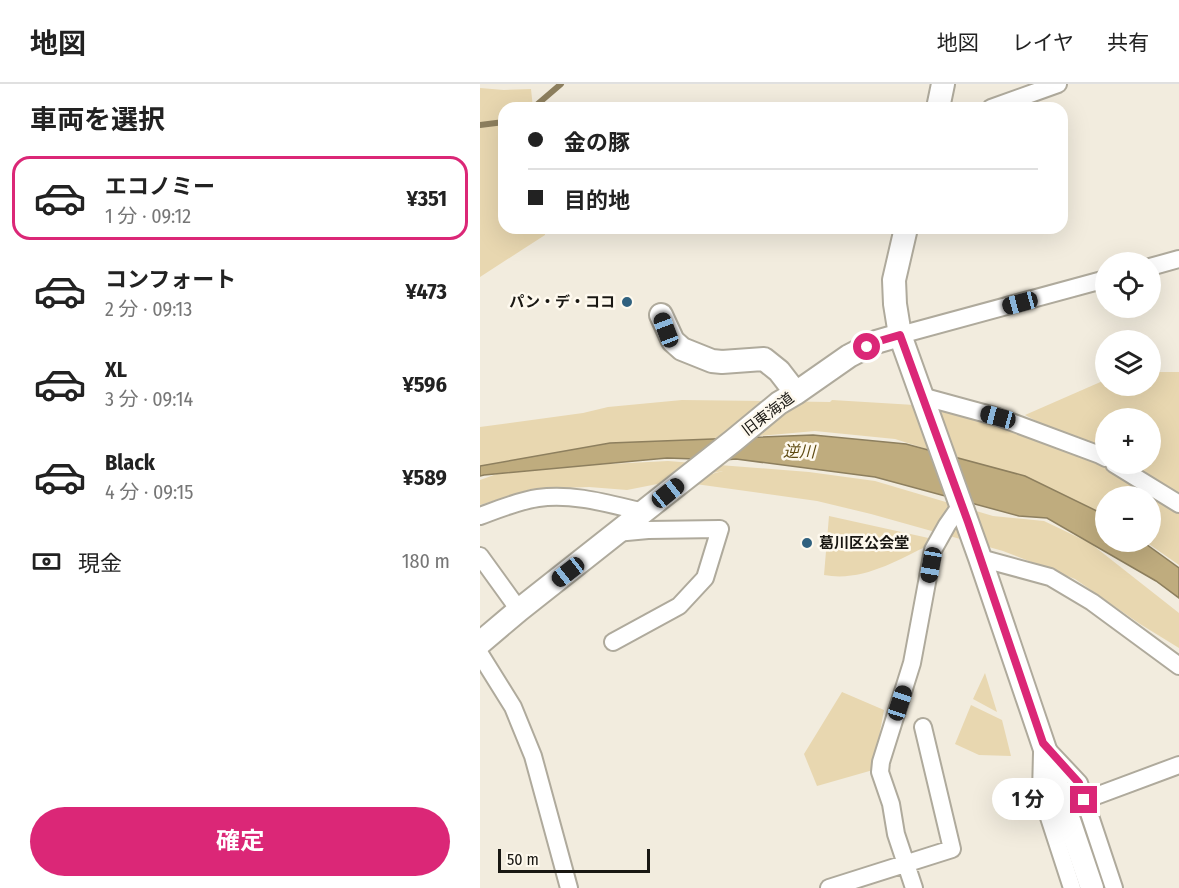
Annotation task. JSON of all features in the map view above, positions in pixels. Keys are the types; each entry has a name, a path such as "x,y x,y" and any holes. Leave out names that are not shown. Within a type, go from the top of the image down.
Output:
{"street":[{"path":"939,102 943,84"},
{"path":"1008,102 1058,84"},
{"path":"905,234 894,280 900,335 980,558 1092,888"},
{"path":"1161,264 1179,259"},
{"name":"旧東海道","path":"480,643 788,398 849,356 876,342 1095,282"},
{"path":"661,315 672,341 682,349 712,361 764,359 779,371 788,398"},
{"path":"921,396 998,417 1095,453"},
{"path":"1130,474 1179,504"},
{"path":"480,516 537,498 564,496 644,512"},
{"path":"914,888 896,834 891,804 880,772 881,762 912,663 933,550 946,525 961,505"},
{"path":"613,642 679,606 705,578 720,529 616,533"},
{"path":"480,556 519,610"},
{"path":"980,558 1050,577 1092,602 1179,666"},
{"path":"480,654 513,707 533,756 569,888"},
{"path":"829,888 952,849 923,727"},
{"path":"1043,743 1079,783 1114,888"},
{"path":"1043,743 1041,793 1072,888"},
{"path":"1084,800 1179,765"}],"shaded area":[{"path":"480,88 531,89 532,102 498,102 498,234 545,235 480,277"},
{"path":"1161,372 1179,372 1179,497 1136,474 1161,474 1161,408 1095,408 1095,453 1025,415 1095,384 1095,396 1161,396"},
{"path":"682,400 830,402 832,400 964,408 1095,460 1095,474 1121,474 1140,486 1095,486 1095,510 1049,488 895,439 815,431 690,442 615,443 480,466 480,427 583,413 608,407"},
{"path":"668,461 809,472 875,481 993,516 1044,521 1090,543 1095,547 1095,552 1101,552 1179,613 1179,648 1075,579 1003,551 817,501 681,482 723,471 627,490 589,487 531,489 480,505 480,480 511,469"},
{"path":"1161,499 1179,510 1179,565 1160,552"},
{"path":"829,516 933,539 929,545 878,569 852,576 824,575"},
{"path":"985,673 997,712 973,699"},
{"path":"842,692 884,710 873,770 817,786 804,754"},
{"path":"971,705 1002,720 1011,756 979,755 955,744"}],"water":[{"name":"逆川","path":"813,435 906,444 1025,476 1095,510 1095,546 1047,518 1019,516 875,477 736,459 667,458 480,476 480,466 610,443"},
{"path":"1106,552 1157,552 1179,568 1179,598 1156,581"}],"waterway":[{"path":"540,102 561,84"},
{"path":"480,125 498,123"}],"place":[{"name":"パン・デ・ココ","path":"627,302"},
{"name":"葛川区公会堂","path":"807,543"}],"route":[{"path":"867,347 900,335 968,522 1043,743 1079,783 1084,800"}]}
